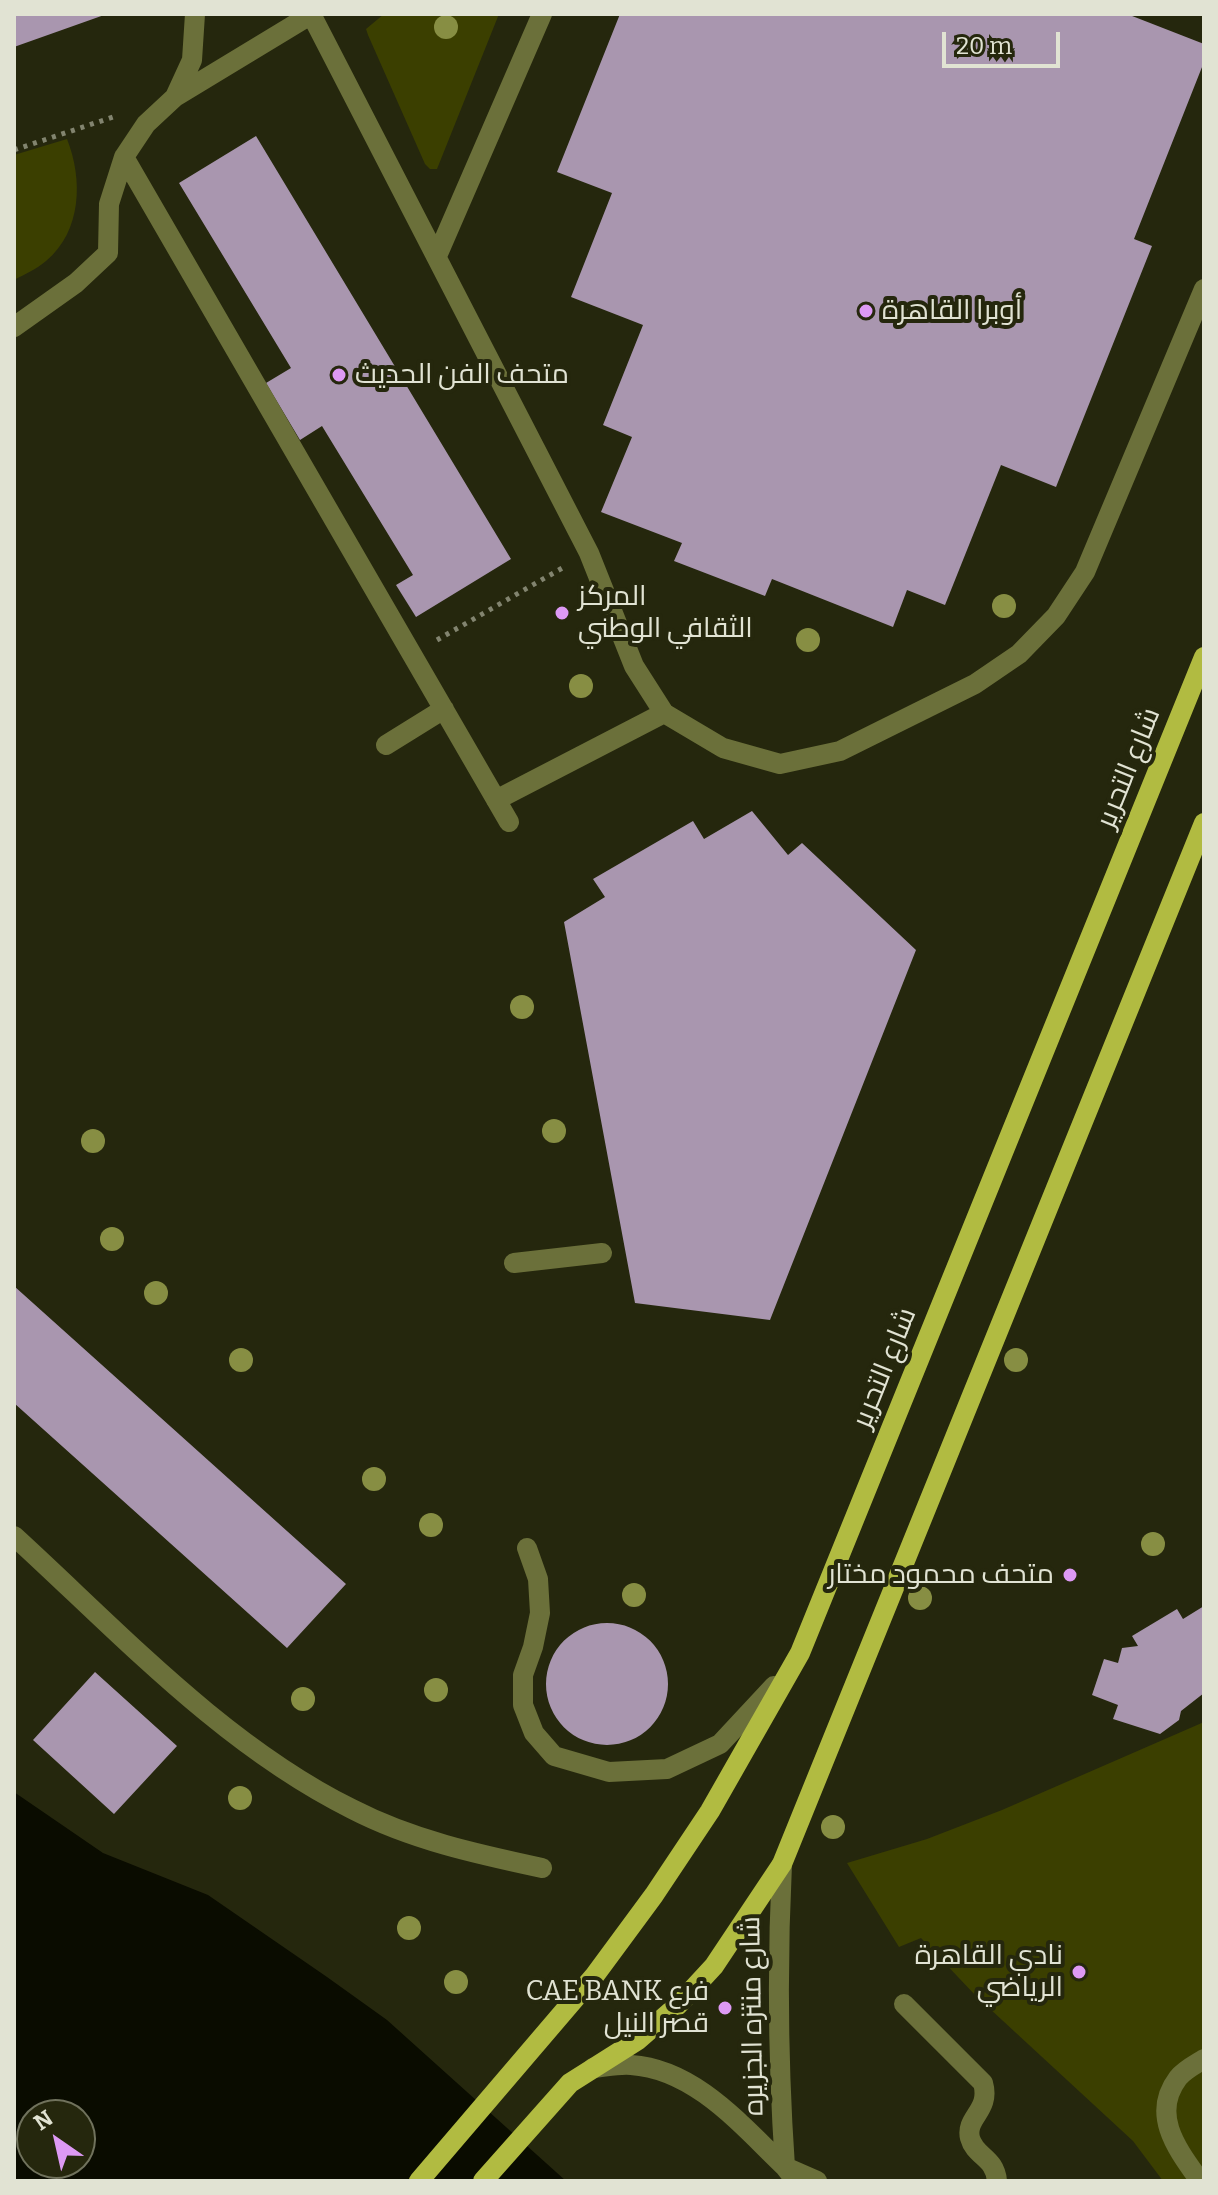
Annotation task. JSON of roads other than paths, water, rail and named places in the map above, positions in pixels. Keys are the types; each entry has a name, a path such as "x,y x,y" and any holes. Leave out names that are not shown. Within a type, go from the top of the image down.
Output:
{"main road":[{"name":"شارع التحرير","path":"419,2181 595,1975 662,1883 710,1811 800,1653 1204,657"},
{"path":"483,2181 570,2083 638,2040 687,1995 714,1966 782,1864 1204,823"}],"street":[{"path":"175,97 192,60 195,14"},
{"path":"14,327 76,283 108,253 109,204 124,157 146,124 175,97 311,14 589,553 634,666 664,713 723,748 780,764 840,751 975,684 1019,654 1056,616 1085,572 1204,289"},
{"path":"437,256 542,14"},
{"path":"124,157 509,822"},
{"path":"386,745 444,709"},
{"path":"496,800 664,713"},
{"path":"514,1263 602,1253"},
{"path":"14,1536 190,1697 267,1760 353,1810 445,1847 542,1868"},
{"path":"527,1548 538,1579 540,1613 523,1675 523,1705 534,1733 554,1756 609,1772 667,1769 720,1744 761,1703 800,1653"},
{"name":"شارع منتزه الجزيره","path":"782,1864 777,2023 791,2174"},
{"path":"904,2004 983,2083 986,2093 984,2104 969,2133 972,2142 996,2170 997,2181"},
{"path":"1200,2181 1175,2146 1166,2123 1167,2099 1179,2077 1204,2059"},
{"name":"شارع منتزه الجزيره","path":"593,2068 631,2065 668,2074 702,2092 791,2174"},
{"path":"791,2174 817,2181"}],"place":[{"name":"أوبرا القاهرة","path":"866,311"},
{"name":"متحف الفن الحديث","path":"339,375"},
{"name":"المركز الثقافي الوطني","path":"562,613"},
{"name":"متحف محمود مختار","path":"1070,1575"},
{"name":"نادي القاهرة الرياضي","path":"1079,1972"},
{"name":"CAE BANK فرع قصر النيل","path":"725,2008"}]}
